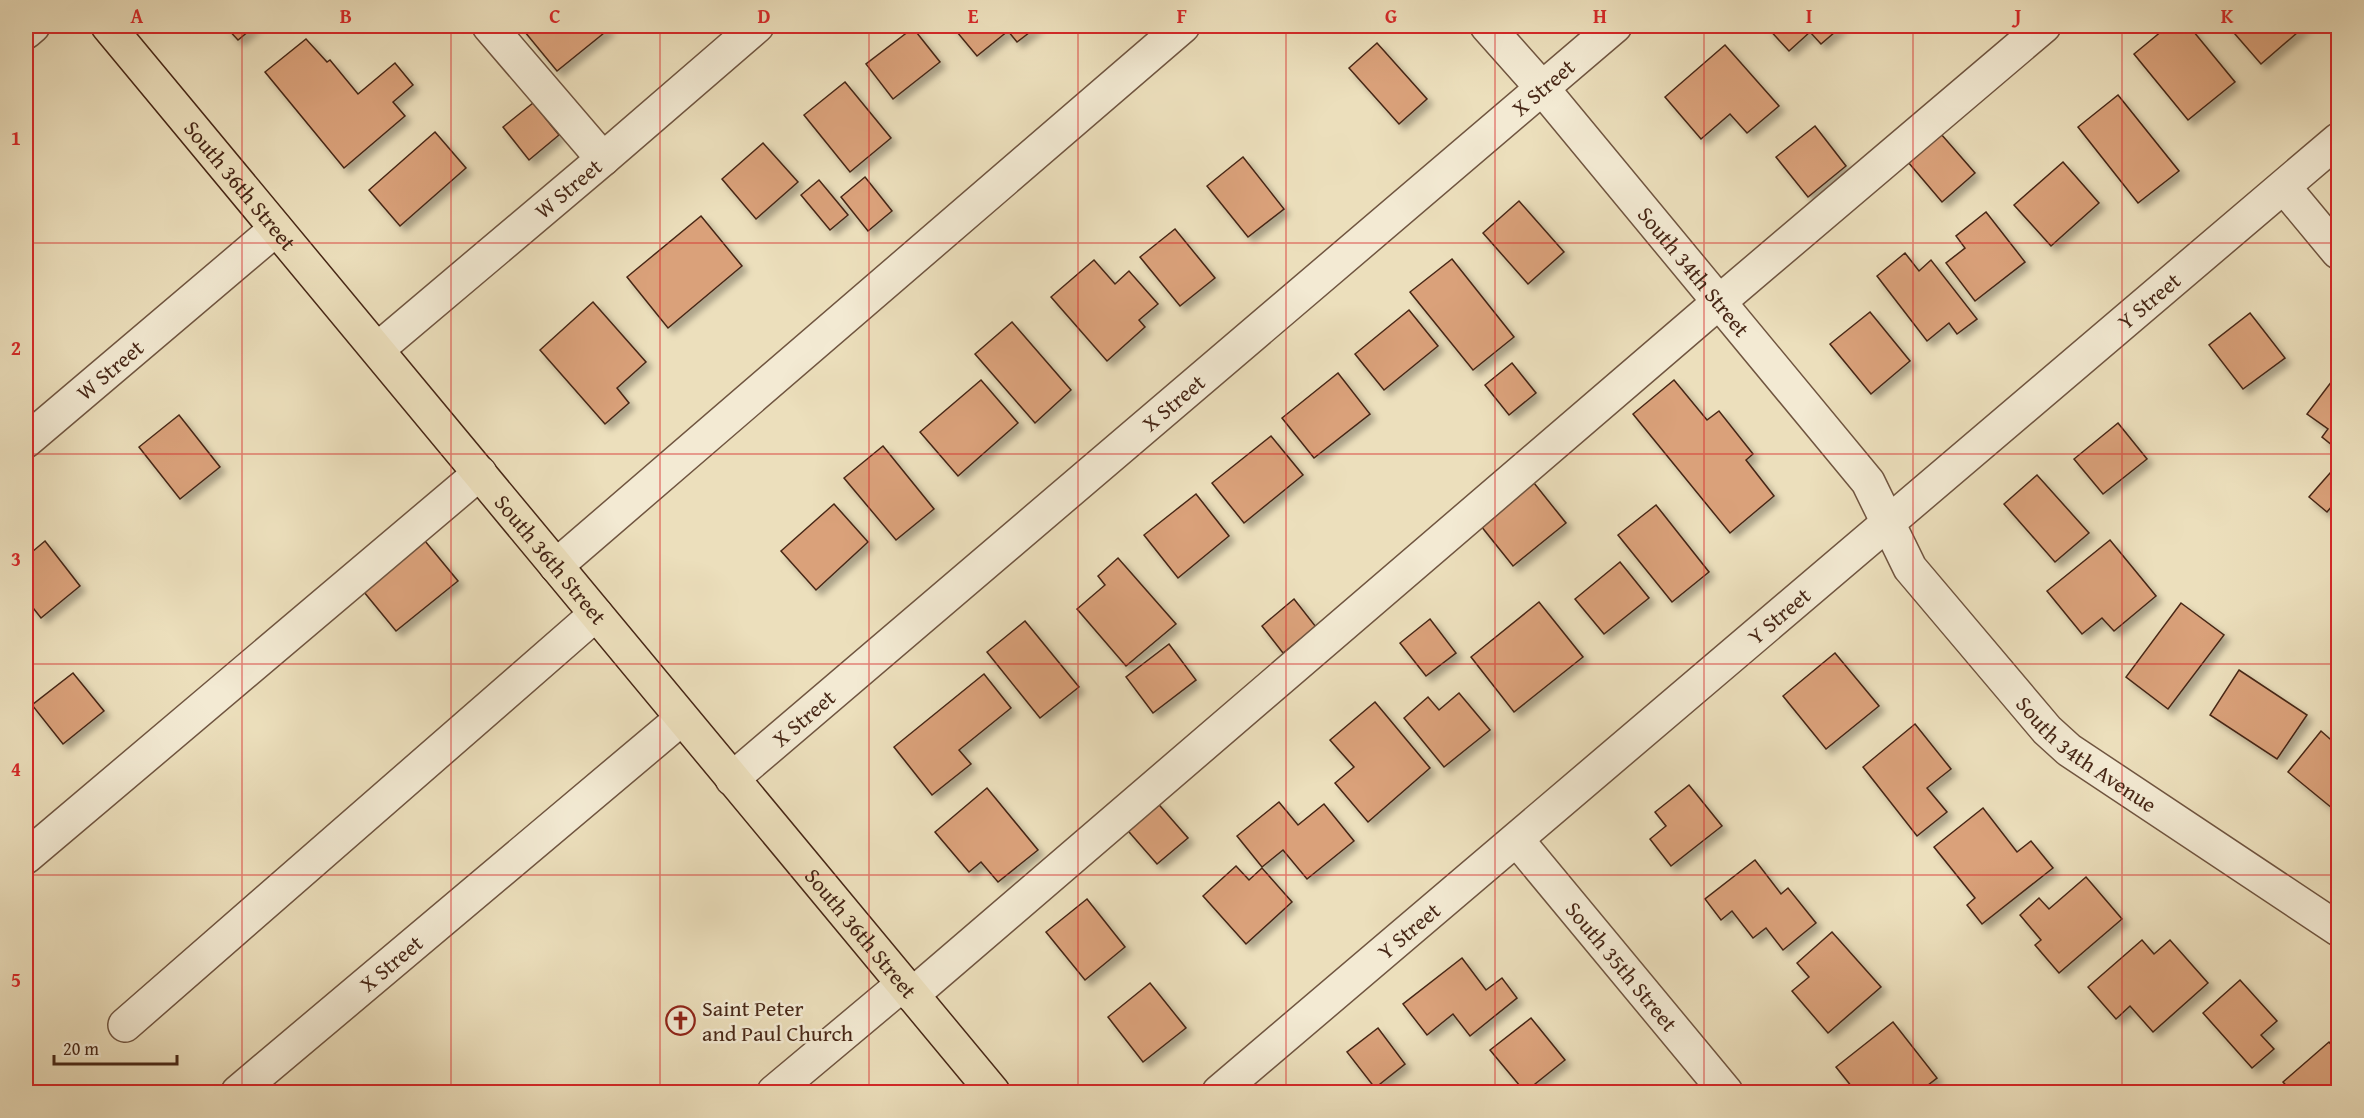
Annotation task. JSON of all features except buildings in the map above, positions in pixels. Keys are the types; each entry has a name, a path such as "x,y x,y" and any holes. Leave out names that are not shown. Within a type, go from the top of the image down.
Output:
{"main road":[{"name":"South 36th Street","path":"108,26 993,1092"}],"street":[{"path":"26,32 33,26"},
{"path":"489,26 603,159"},
{"name":"W Street","path":"378,349 757,26"},
{"path":"556,566 1184,26"},
{"name":"South 34th Street","path":"1487,26 1542,88 1868,482 1888,525"},
{"name":"X Street","path":"732,779 1615,26"},
{"path":"774,1092 907,989 2044,26"},
{"name":"Y Street","path":"1219,1092 1518,840 2338,140"},
{"path":"2284,187 2338,252"},
{"name":"W Street","path":"26,441 276,229"},
{"path":"26,857 480,473"},
{"name":"South 34th Avenue","path":"1888,525 1910,568 2047,730 2069,750 2338,928"},
{"path":"125,1025 596,614"},
{"name":"X Street","path":"238,1092 681,718"},
{"name":"South 35th Street","path":"1518,840 1726,1092"}],"place":[{"name":"Saint Peter and Paul Church","path":"681,1021"}]}
